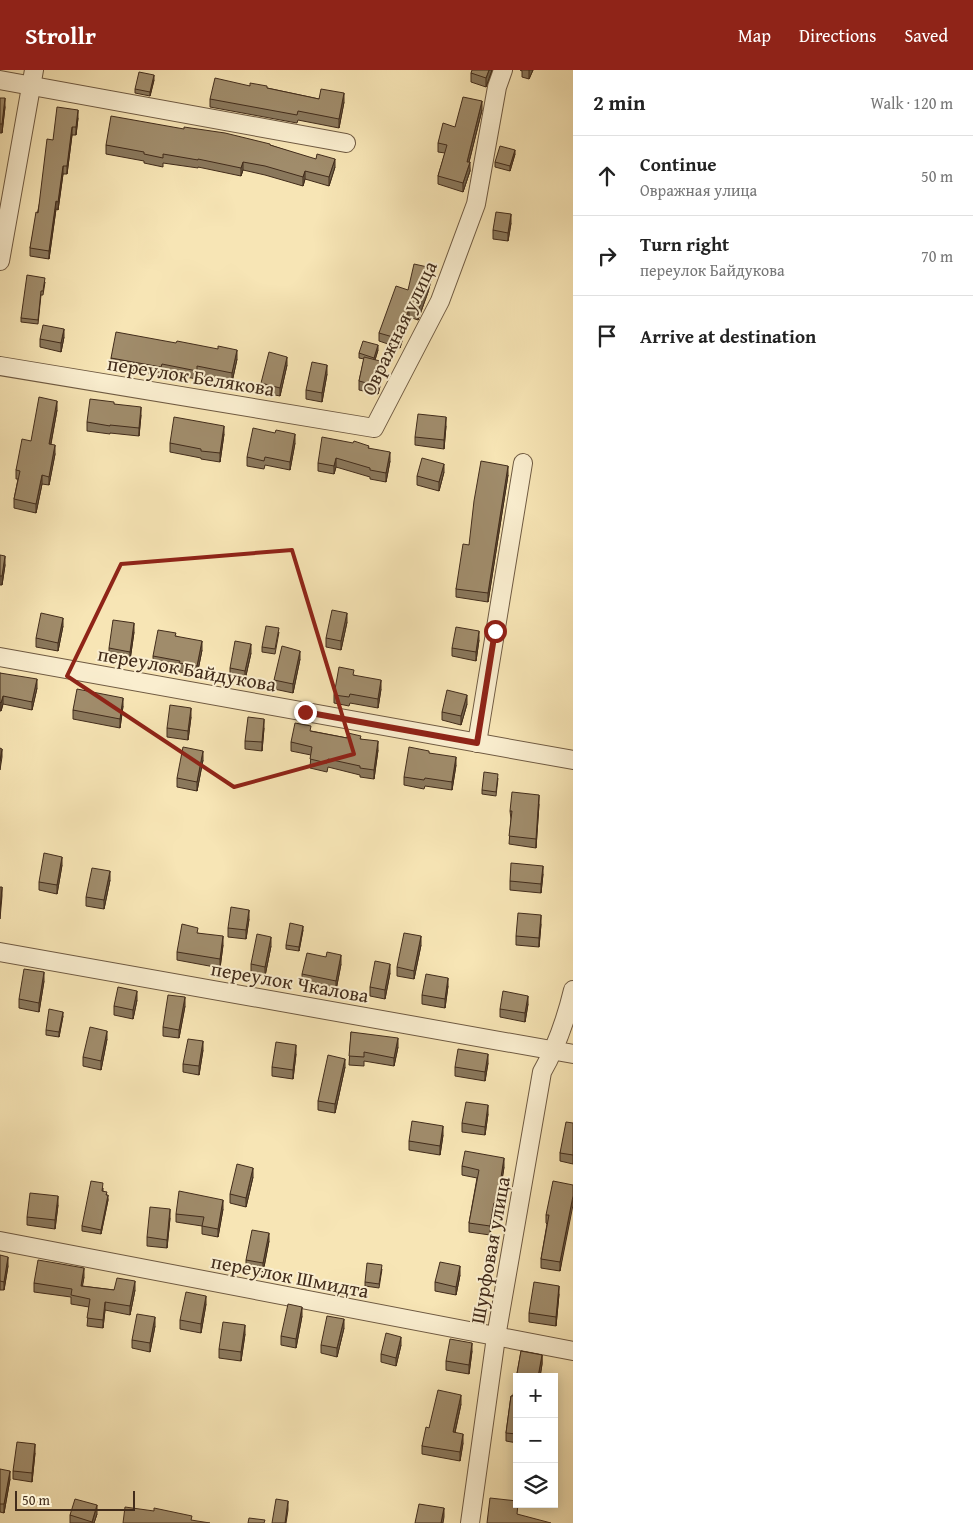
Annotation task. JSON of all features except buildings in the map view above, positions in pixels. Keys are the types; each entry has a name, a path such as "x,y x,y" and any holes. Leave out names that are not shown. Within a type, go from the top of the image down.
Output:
{"street":[{"name":"Овражная улица","path":"374,428 440,302 476,204 496,87 502,70"},
{"path":"0,80 33,78 346,143"},
{"path":"0,261 33,78"},
{"name":"переулок Белякова","path":"0,366 374,428"},
{"path":"477,743 523,463"},
{"name":"переулок Байдукова","path":"0,657 573,760"},
{"name":"переулок Чкалова","path":"0,952 573,1054"},
{"name":"Шурфовая улица","path":"470,1523 496,1337 542,1072 554,1051 569,1008 573,990"},
{"name":"переулок Шмидта","path":"0,1241 573,1351"}],"highlighted area":[{"path":"292,550 354,754 234,787 67,676 121,564"}],"route":[{"path":"305,712 477,743 495,631"}]}
